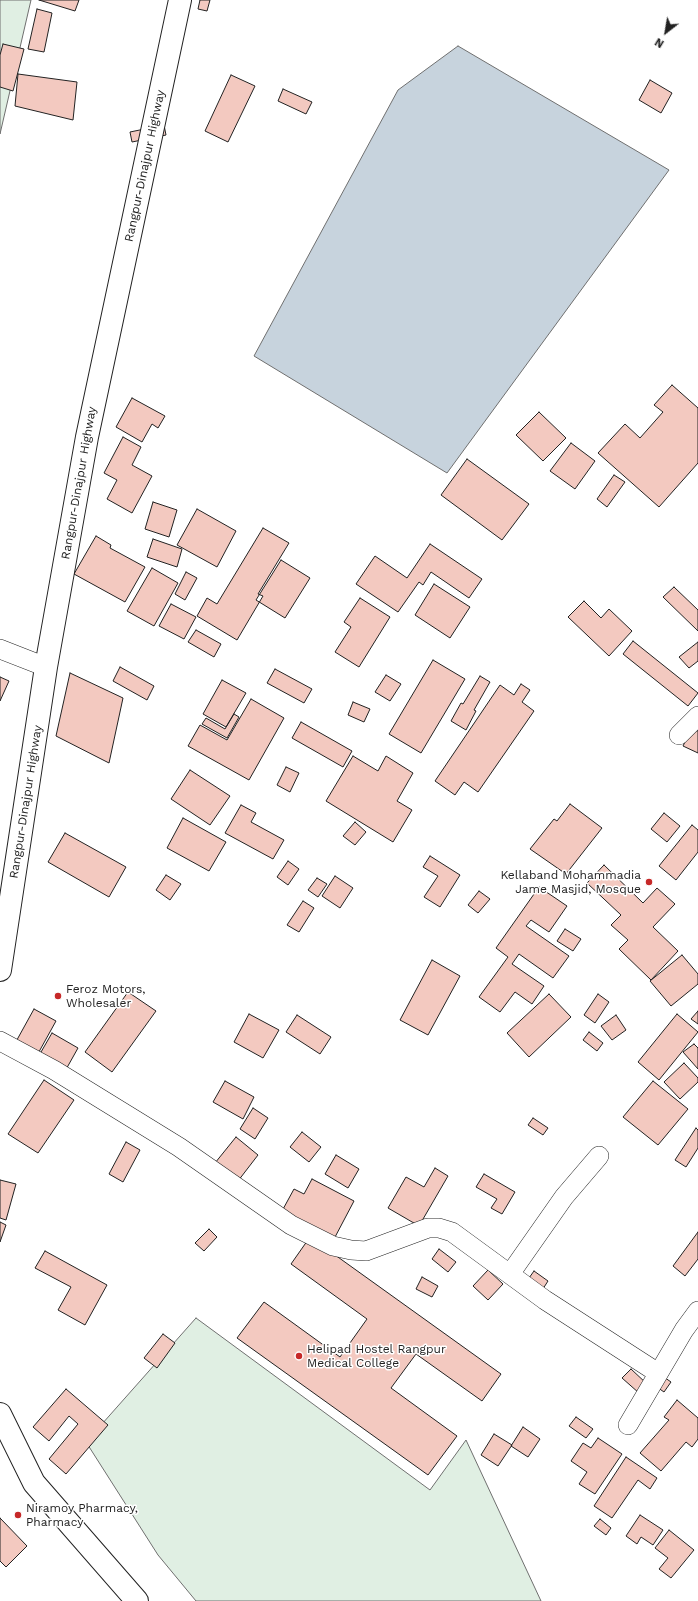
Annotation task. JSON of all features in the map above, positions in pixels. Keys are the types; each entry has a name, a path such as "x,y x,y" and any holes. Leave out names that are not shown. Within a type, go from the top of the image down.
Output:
{"highway":[{"name":"Rangpur-Dinajpur Highway","path":"0,970 46,668 87,437 180,0"},
{"path":"0,1414 34,1483 137,1601"}],"street":[{"path":"0,649 46,668"},
{"path":"679,735 698,716"},
{"path":"0,1041 54,1070 179,1147 291,1225 333,1246 351,1250 366,1251 428,1228 439,1228 452,1232 545,1300 658,1373"},
{"path":"510,1274 564,1197 599,1156"},
{"path":"628,1425 684,1330 698,1311"}],"green space":[{"path":"0,0 31,0 0,134"},
{"path":"196,1318 430,1490 466,1440 541,1601 196,1601 158,1555 86,1442"}],"shaded area":[{"path":"458,46 669,170 447,473 254,356 398,90"}],"building":[{"path":"39,0 79,0 75,11"},
{"path":"200,0 210,0 207,11 198,9"},
{"path":"37,9 52,13 44,52 28,49"},
{"path":"3,44 24,49 13,91 0,87 0,55"},
{"path":"18,74 77,82 73,120 15,106"},
{"path":"231,75 255,86 228,142 205,131"},
{"path":"650,80 672,93 661,113 639,100"},
{"path":"283,89 312,102 306,114 278,101"},
{"path":"164,125 166,135 132,142 130,132"},
{"path":"672,385 698,408 698,463 659,507 598,453 625,424 640,438 663,412 654,405"},
{"path":"132,398 165,416 158,428 152,424 142,442 116,427"},
{"path":"539,412 566,438 543,461 516,435"},
{"path":"123,437 141,447 132,465 152,476 132,513 107,499 117,480 104,473"},
{"path":"571,443 595,461 575,489 550,471"},
{"path":"467,459 529,504 502,540 441,495"},
{"path":"614,475 625,482 607,507 597,499"},
{"path":"153,502 177,510 169,537 145,529"},
{"path":"197,509 236,531 217,567 177,545"},
{"path":"263,528 289,543 258,594 263,596 237,640 197,616 207,598 217,604"},
{"path":"96,536 111,545 110,548 145,567 125,602 74,574"},
{"path":"153,539 182,549 177,567 147,557"},
{"path":"430,544 482,579 469,598 431,572 423,585 419,582 398,612 356,584 375,556 407,578"},
{"path":"281,560 310,578 285,618 256,600"},
{"path":"152,568 178,583 154,626 127,611"},
{"path":"186,572 197,578 185,600 175,594"},
{"path":"434,584 470,607 450,638 415,615"},
{"path":"674,587 698,610 698,631 663,597"},
{"path":"360,598 390,617 359,667 335,652 351,627 344,622"},
{"path":"584,601 601,618 609,609 632,631 609,656 568,617"},
{"path":"171,604 196,617 184,639 159,626"},
{"path":"196,630 221,644 214,657 188,642"},
{"path":"633,641 698,693 688,706 623,654"},
{"path":"698,642 698,661 689,668 679,657"},
{"path":"433,660 465,679 421,753 389,734"},
{"path":"120,667 154,686 147,700 113,681"},
{"path":"275,669 312,689 304,703 267,683"},
{"path":"70,673 123,698 109,763 56,736"},
{"path":"386,675 401,684 390,701 375,692"},
{"path":"480,676 490,682 474,710 476,711 466,730 451,721 461,703 463,704"},
{"path":"0,677 9,681 0,701"},
{"path":"222,680 246,693 226,727 203,714"},
{"path":"521,684 530,690 522,702 534,711 478,792 464,782 455,795 435,781 500,685 514,695"},
{"path":"251,699 284,718 249,780 188,746 200,725 227,740"},
{"path":"353,702 370,709 364,722 348,715"},
{"path":"234,714 239,717 227,738 202,724 206,718 225,729"},
{"path":"301,722 352,751 343,767 292,738"},
{"path":"692,728 698,731 698,753 683,746"},
{"path":"353,756 378,771 386,756 413,773 397,801 412,810 393,842 326,801"},
{"path":"286,767 299,773 290,792 277,785"},
{"path":"190,770 230,796 210,825 171,799"},
{"path":"570,804 602,828 566,874 530,849 554,819 557,821"},
{"path":"241,805 256,813 251,822 284,840 273,859 225,833"},
{"path":"664,813 680,826 667,842 651,829"},
{"path":"183,818 226,842 209,871 167,848"},
{"path":"355,822 366,832 355,845 343,836"},
{"path":"692,825 698,830 698,852 676,880 659,866"},
{"path":"65,833 126,867 109,897 48,862"},
{"path":"430,856 460,875 440,907 424,897 438,876 423,867"},
{"path":"288,861 299,869 288,885 277,877"},
{"path":"604,865 643,903 657,888 675,904 653,927 678,951 651,980 619,949 628,940 611,925 621,915 587,883"},
{"path":"166,875 181,884 170,900 156,890"},
{"path":"335,876 353,888 340,908 322,896"},
{"path":"317,878 327,884 318,897 308,890"},
{"path":"539,887 567,906 549,932 531,920 526,926 569,956 553,978 519,954 512,964 544,986 532,1004 515,992 500,1012 479,997 508,957 496,948"},
{"path":"479,891 490,899 478,913 468,905"},
{"path":"303,901 314,908 299,932 287,925"},
{"path":"565,929 581,939 573,951 557,941"},
{"path":"682,955 698,974 698,984 671,1006 650,981"},
{"path":"432,960 460,976 428,1035 400,1020"},
{"path":"128,992 156,1011 112,1072 85,1052"},
{"path":"549,994 571,1017 529,1057 507,1033"},
{"path":"598,994 609,1002 595,1023 584,1015"},
{"path":"34,1009 56,1021 35,1059 13,1047"},
{"path":"698,1011 698,1024 691,1019"},
{"path":"249,1014 279,1030 263,1058 234,1042"},
{"path":"677,1014 698,1032 659,1080 638,1062"},
{"path":"297,1015 331,1037 320,1054 286,1032"},
{"path":"616,1015 626,1030 612,1040 601,1026"},
{"path":"589,1032 603,1043 597,1051 583,1040"},
{"path":"52,1033 78,1048 64,1073 37,1059"},
{"path":"694,1044 698,1048 698,1069 683,1052"},
{"path":"684,1063 698,1078 698,1082 680,1099 664,1082"},
{"path":"44,1080 74,1100 38,1153 8,1134"},
{"path":"225,1081 254,1097 243,1119 213,1102"},
{"path":"653,1081 688,1109 658,1145 623,1117"},
{"path":"253,1108 268,1118 255,1139 240,1129"},
{"path":"533,1118 548,1128 543,1135 528,1125"},
{"path":"696,1128 698,1130 698,1148 686,1167 675,1160"},
{"path":"302,1132 321,1147 309,1162 290,1147"},
{"path":"236,1137 258,1155 238,1181 215,1163"},
{"path":"126,1142 140,1150 123,1182 109,1174"},
{"path":"336,1155 359,1169 348,1188 325,1174"},
{"path":"435,1168 448,1176 419,1226 388,1208 406,1177 424,1187"},
{"path":"484,1174 515,1192 502,1214 491,1208 497,1199 476,1187"},
{"path":"312,1179 354,1201 334,1239 282,1211 294,1189 304,1194"},
{"path":"0,1180 16,1184 6,1220 0,1218"},
{"path":"0,1222 6,1225 0,1242"},
{"path":"209,1229 217,1237 204,1251 195,1243"},
{"path":"698,1232 698,1259 685,1276 673,1266"},
{"name":"Helipad Hostel Rangpur Medical College","path":"310,1237 501,1374 482,1401 416,1354 391,1388 457,1436 428,1475 237,1338 264,1302 340,1357 367,1319 291,1264"},
{"path":"439,1249 456,1262 448,1272 432,1259"},
{"path":"45,1251 107,1285 85,1325 58,1310 71,1287 35,1268"},
{"path":"488,1270 503,1284 488,1300 473,1286"},
{"path":"534,1271 548,1281 539,1295 524,1285"},
{"path":"422,1277 438,1286 432,1297 416,1289"},
{"path":"163,1334 175,1343 157,1368 144,1358"},
{"path":"631,1369 647,1384 639,1393 622,1378"},
{"path":"661,1375 671,1382 664,1392 654,1385"},
{"path":"66,1389 108,1425 66,1474 49,1459 78,1424 69,1416 49,1441 33,1427"},
{"path":"677,1400 698,1418 698,1439 692,1447 686,1442 661,1471 640,1453 669,1420 664,1417"},
{"path":"576,1417 593,1429 586,1438 569,1426"},
{"path":"523,1427 540,1439 528,1457 511,1446"},
{"path":"494,1434 512,1445 498,1466 481,1455"},
{"path":"598,1438 622,1454 595,1494 579,1484 587,1472 571,1461 583,1443 591,1448"},
{"path":"626,1457 657,1478 650,1489 638,1480 612,1518 594,1506"},
{"path":"640,1515 663,1530 653,1545 641,1537 637,1544 626,1536"},
{"path":"0,1518 27,1546 6,1567 0,1561"},
{"path":"600,1519 611,1528 606,1535 594,1526"},
{"path":"669,1530 694,1550 671,1578 659,1569 668,1558 655,1548"}],"place":[{"name":"Kellaband Mohammadia Jame Masjid, Mosque","path":"649,882"},
{"name":"Feroz Motors, Wholesaler","path":"58,996"},
{"name":"Helipad Hostel Rangpur Medical College","path":"299,1356"},
{"name":"Niramoy Pharmacy, Pharmacy","path":"18,1515"}]}
